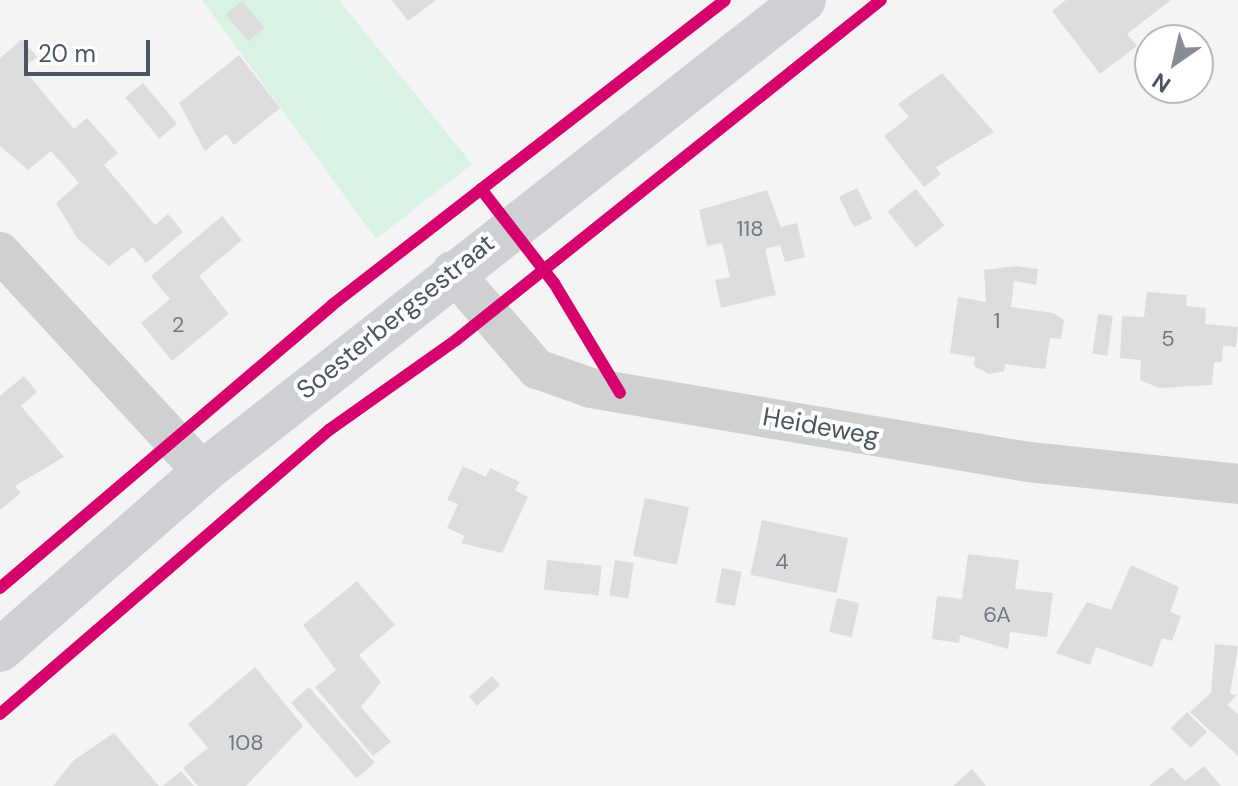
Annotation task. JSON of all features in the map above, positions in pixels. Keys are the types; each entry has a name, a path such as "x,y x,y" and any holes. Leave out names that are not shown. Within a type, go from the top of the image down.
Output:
{"main road":[{"name":"Soesterbergsestraat","path":"0,650 203,472 452,271 804,0"}],"street":[{"path":"0,252 203,472"},
{"name":"Heideweg","path":"452,271 524,357 578,385 1029,462 1238,484"}],"green space":[{"path":"202,0 339,0 472,164 376,239"}],"building":[{"path":"392,0 436,0 408,21"},
{"path":"1066,0 1171,0 1140,24 1134,24 1134,29 1127,34 1134,42 1134,48 1100,74 1052,11"},
{"path":"242,1 264,28 248,41 226,14"},
{"path":"22,39 37,57 23,68 50,101 74,129 87,118 118,153 104,165 155,225 168,214 183,232 146,263 133,247 109,266 78,239 56,203 79,183 51,151 28,170 0,146 0,58"},
{"path":"239,55 280,108 234,145 226,134 205,151 179,103"},
{"path":"942,73 994,132 936,167 941,174 924,187 884,136 909,117 898,104"},
{"path":"143,83 177,124 159,138 125,98"},
{"path":"857,188 872,219 854,227 839,197"},
{"path":"916,189 944,225 916,247 888,211"},
{"path":"767,190 781,227 797,223 805,257 785,262 780,245 765,249 776,295 721,308 715,280 730,277 722,243 707,246 699,210"},
{"path":"222,216 242,240 199,276 229,314 172,361 141,323 170,299 151,276"},
{"path":"1016,266 1038,269 1036,285 1014,281 1011,307 1053,313 1064,320 1061,339 1050,338 1045,369 1005,364 1004,371 989,374 974,366 975,357 950,353 958,297 986,302 984,270"},
{"path":"1147,292 1187,295 1186,306 1206,308 1205,324 1238,327 1236,347 1223,346 1222,362 1214,362 1212,385 1159,388 1140,380 1141,360 1120,358 1122,316 1144,317"},
{"path":"1098,314 1113,316 1107,356 1092,354"},
{"path":"24,376 37,392 21,406 64,457 15,486 21,493 0,510 0,396"},
{"path":"463,466 486,477 490,468 520,482 515,490 528,497 502,553 461,543 465,536 447,528 458,504 447,500"},
{"path":"645,498 689,507 677,565 633,556"},
{"path":"762,520 848,538 836,593 750,575"},
{"path":"968,554 1019,560 1015,589 1053,593 1047,637 1010,632 1008,649 960,635 959,643 932,639 937,596 962,599"},
{"path":"547,560 602,566 599,596 544,590"},
{"path":"615,560 634,563 628,599 609,596"},
{"path":"1131,565 1179,587 1170,612 1181,616 1172,641 1162,638 1152,667 1096,647 1090,665 1056,653 1087,602 1111,610"},
{"path":"722,568 742,572 735,606 715,602"},
{"path":"357,581 395,625 359,655 381,682 361,707 391,742 373,756 315,687 336,670 303,625"},
{"path":"837,598 859,603 852,637 829,632"},
{"path":"1215,644 1238,646 1230,694 1237,695 1227,705 1238,714 1238,756 1190,712 1211,693"},
{"path":"255,667 303,726 246,786 198,786 183,768 208,748 188,724"},
{"path":"492,676 500,685 477,706 469,697"},
{"path":"309,687 375,762 356,778 291,703"},
{"path":"1187,712 1207,732 1191,748 1171,728"},
{"path":"114,733 159,786 53,786 74,760"},
{"path":"1204,766 1221,786 1149,786 1172,767 1185,781"},
{"path":"972,769 986,786 953,786"},
{"path":"181,771 194,786 163,786"}],"cycle path":[{"path":"0,588 332,305 725,0"},
{"path":"0,714 329,430 456,340 881,0"},
{"path":"481,189 554,283 620,393"}]}
